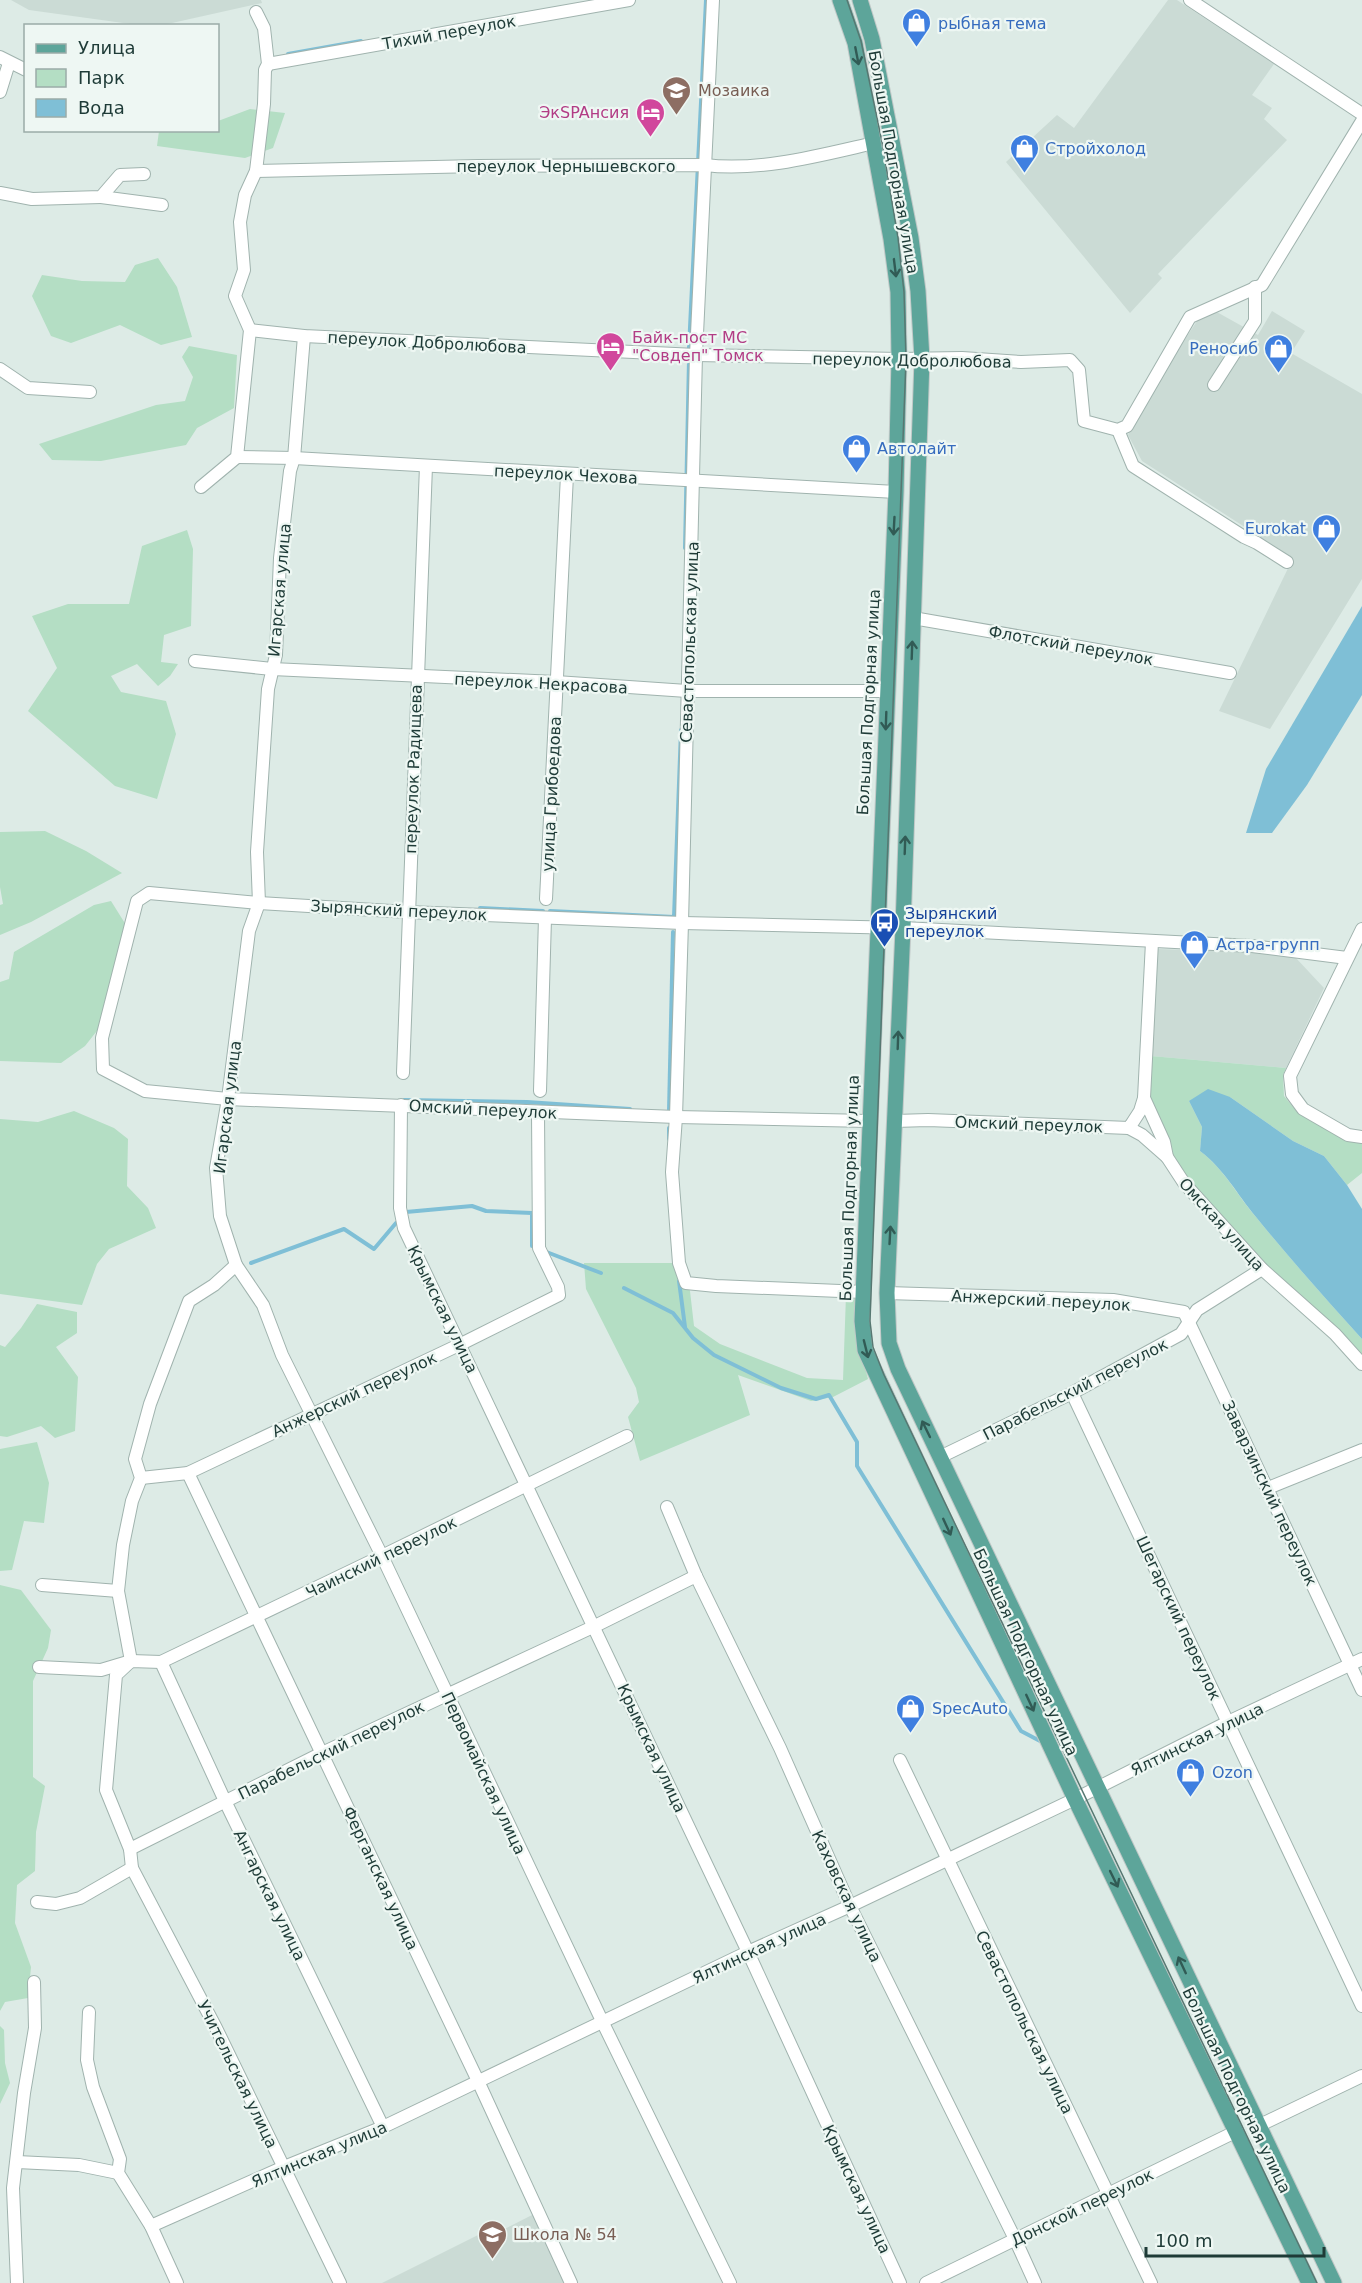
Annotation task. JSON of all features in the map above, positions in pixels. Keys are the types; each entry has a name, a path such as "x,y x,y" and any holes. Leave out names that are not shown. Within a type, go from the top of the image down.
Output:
{"main road":[{"name":"Большая Подгорная улица","path":"840,0 855,43 891,239 897,292 899,359 896,492 876,927 862,1321 865,1350 1075,1799 1310,2283"},
{"name":"Большая Подгорная улица","path":"860,0 872,39 911,238 918,291 922,359 903,928 887,1293 889,1343 898,1369 940,1458 1334,2283"}],"street":[{"name":"Тихий переулок","path":"268,64 629,0"},
{"name":"Севастопольская улица","path":"712,0 696,355 682,923 672,1172 679,1263 686,1282 716,1286 864,1292"},
{"path":"1190,0 1362,114"},
{"path":"201,487 237,457 249,330 235,296 244,270 240,222 245,195 256,171 264,104 265,70 268,64 264,28 256,12"},
{"path":"0,92 4,60 24,69"},
{"path":"1287,562 1132,466 1118,430 1127,426 1190,317 1262,285 1362,121"},
{"name":"переулок Чернышевского","path":"256,171 479,166 705,165 727,168 806,158 874,143"},
{"path":"101,197 120,175 144,174"},
{"path":"0,194 32,199 101,197 162,205"},
{"path":"1214,385 1255,321 1255,287"},
{"name":"переулок Добролюбова","path":"249,330 304,336 696,355 962,358 1022,362 1070,360 1079,370 1084,422 1118,430"},
{"name":"Игарская улица","path":"236,1265 220,1216 216,1168 228,1099 249,931 258,903 257,852 268,689 276,656 280,558 290,471 294,458 304,336"},
{"path":"0,369 28,388 90,392"},
{"name":"переулок Чехова","path":"237,457 294,458 896,492"},
{"name":"переулок Радищева","path":"403,1073 426,466"},
{"name":"улица Грибоедова","path":"546,898 567,475"},
{"name":"Флотский переулок","path":"913,618 1230,673"},
{"name":"переулок Некрасова","path":"195,662 272,669 556,682 687,691 887,691"},
{"name":"Зырянский переулок","path":"103,1069 102,1038 138,901 148,893 258,903 408,912 682,923 903,928 1252,946 1347,958"},
{"path":"540,1091 545,918"},
{"path":"1362,929 1290,1076 1292,1094 1303,1109 1348,1135 1362,1137"},
{"name":"Омская улица","path":"1152,942 1144,1098 1164,1142 1167,1157 1184,1183 1262,1269 1335,1334 1362,1364"},
{"name":"Омский переулок","path":"103,1069 145,1091 228,1099 675,1117 869,1121"},
{"path":"1144,1098 1140,1111 1129,1128 1150,1141 1167,1157"},
{"name":"Крымская улица","path":"401,1105 400,1215 404,1228 595,1626 900,2283"},
{"name":"Анжерский переулок","path":"141,1479 188,1473 556,1297 560,1292 538,1248 538,1112"},
{"name":"Омский переулок","path":"895,1122 928,1120 1129,1128"},
{"path":"37,1902 56,1904 80,1898 132,1868 130,1849 106,1790 116,1675 131,1661 118,1591 123,1545 132,1501 141,1479 135,1459 150,1404 189,1301 214,1285 236,1265"},
{"name":"Первомайская улица","path":"236,1265 263,1305 282,1355 382,1557 603,2023 730,2283"},
{"name":"Парабельский переулок","path":"940,1458 1181,1334 1197,1310 1262,1269"},
{"name":"Анжерский переулок","path":"887,1293 1113,1300 1184,1312 1188,1322"},
{"name":"Заварзинский переулок","path":"1188,1322 1362,1690"},
{"name":"Шегарский переулок","path":"1072,1392 1362,2006"},
{"name":"Чаинский переулок","path":"39,1667 101,1670 131,1661 160,1662 382,1557 627,1436"},
{"path":"1268,1488 1362,1450"},
{"name":"Ферганская улица","path":"188,1473 571,2283"},
{"name":"Каховская улица","path":"667,1507 696,1576 780,1748 850,1906 1035,2283"},
{"name":"Парабельский переулок","path":"130,1849 322,1753 595,1626 696,1576"},
{"path":"42,1585 118,1591"},
{"name":"Ялтинская улица","path":"151,2226 284,2167 383,2127 748,1952 1075,1799 1228,1722 1362,1659"},
{"name":"Ангарская улица","path":"160,1662 383,2127"},
{"name":"Севастопольская улица","path":"900,1760 1151,2283"},
{"name":"Учительская улица","path":"132,1868 216,2028 340,2283"},
{"path":"17,2283 13,2188 34,2028 34,1982"},
{"path":"89,2012 87,2060 93,2087 120,2159 118,2173 151,2226 177,2283"},
{"path":"1258,2126 1362,2076"},
{"name":"Донской переулок","path":"926,2283 1237,2131"},
{"path":"17,2162 79,2165 118,2173"}],"shaded area":[{"path":"11,0 261,0 262,3 168,24 130,24 29,10"},
{"path":"1168,0 1177,0 1274,64 1252,95 1272,108 1264,119 1287,140 1158,274 1162,278 1130,313 1006,162 1057,115 1074,128"},
{"path":"1215,311 1258,335 1272,311 1305,331 1291,353 1362,394 1362,579 1270,729 1219,711 1293,558 1142,461 1128,435 1165,370 1197,321"},
{"path":"1158,949 1250,952 1295,957 1324,988 1286,1068 1151,1056"},
{"name":"Школа № 54","path":"534,2214 564,2283 382,2283 492,2228 495,2234"}],"green space":[{"path":"250,109 285,113 273,148 245,158 157,146 159,132 219,132 219,121"},
{"path":"158,258 177,287 192,337 161,345 120,325 71,343 51,336 32,296 42,275 82,281 125,282 135,265"},
{"path":"189,346 237,355 234,408 197,428 186,445 101,461 52,460 39,444 156,405 185,401 193,377 182,357"},
{"path":"187,530 193,549 191,626 164,635 161,662 178,664 170,676 158,686 137,664 111,676 121,692 166,701 176,734 157,799 115,786 28,711 57,668 32,616 68,604 129,604 142,546"},
{"path":"45,831 86,851 122,873 31,922 0,935 0,905 3,904 0,887 0,832"},
{"path":"111,901 126,925 100,1027 85,1046 61,1063 0,1061 0,982 9,979 14,952 94,905"},
{"path":"1151,1056 1286,1068 1283,1075 1284,1096 1298,1113 1347,1141 1362,1143 1362,1173 1347,1185 1324,1156 1293,1141 1230,1097 1189,1101 1202,1127 1200,1151 1230,1182 1282,1248 1362,1339 1362,1355 1340,1330 1264,1267 1185,1179 1173,1157 1149,1096"},
{"path":"74,1111 114,1128 128,1139 127,1186 148,1208 156,1228 109,1249 97,1264 82,1305 0,1294 0,1119 38,1122"},
{"path":"584,1263 675,1263 690,1291 694,1326 720,1344 807,1378 843,1380 846,1295 860,1296 861,1352 868,1379 833,1397 811,1401 738,1375 750,1415 640,1461 628,1417 639,1402 636,1388 586,1289"},
{"path":"37,1304 77,1312 77,1333 56,1347 78,1377 75,1431 55,1438 41,1426 7,1437 0,1436 0,1345 5,1347"},
{"path":"37,1442 49,1483 44,1523 24,1521 12,1570 0,1571 0,1449"},
{"path":"0,1585 21,1590 51,1630 48,1648 33,1681 33,1777 45,1786 36,1832 35,1871 17,1885 15,1923 31,1967 28,1998 5,2002 0,2011"},
{"path":"0,2026 4,2030 5,2063 10,2083 0,2104"}],"water":[{"path":"1362,606 1362,695 1307,785 1272,833 1246,833 1266,769"},
{"path":"1208,1089 1230,1097 1293,1141 1324,1156 1362,1209 1362,1339 1282,1248 1223,1174 1200,1151 1202,1127 1189,1101"}],"waterway":[{"path":"689,348 706,0"},
{"path":"288,54 361,41"},
{"path":"685,548 689,360"},
{"path":"550,911 674,917 681,730"},
{"path":"480,908 543,911"},
{"path":"669,1112 673,932"},
{"path":"404,1100 527,1102 630,1109"},
{"path":"669,1128 669,1139"},
{"path":"406,1212 472,1206 486,1211 532,1213 532,1246"},
{"path":"251,1263 344,1229 374,1249 396,1223"},
{"path":"544,1251 601,1273"},
{"path":"679,1281 685,1327"},
{"path":"624,1288 673,1313 693,1338 714,1355 781,1388 816,1399 829,1395 857,1442 857,1466 1021,1731 1040,1741"}],"tram line":[{"path":"847,0 861,41 882,142 898,238 904,292 906,359 870,1321 873,1347 884,1375 1317,2283"}],"place":[{"name":"рыбная тема","path":"917,48"},
{"name":"Мозаика","path":"677,116"},
{"name":"ЭкSPAнсия","path":"650,138"},
{"name":"Стройхолод","path":"1024,174"},
{"name":"Байк-пост MC \"Совдеп\" Томск","path":"611,372"},
{"name":"Реносиб","path":"1279,374"},
{"name":"Автолайт","path":"856,474"},
{"name":"Eurokat","path":"1327,554"},
{"name":"Зырянский переулок","path":"884,948"},
{"name":"Астра-групп","path":"1195,970"},
{"name":"SpecAuto","path":"911,1734"},
{"name":"Ozon","path":"1191,1798"},
{"name":"Школа № 54","path":"492,2260"}]}
